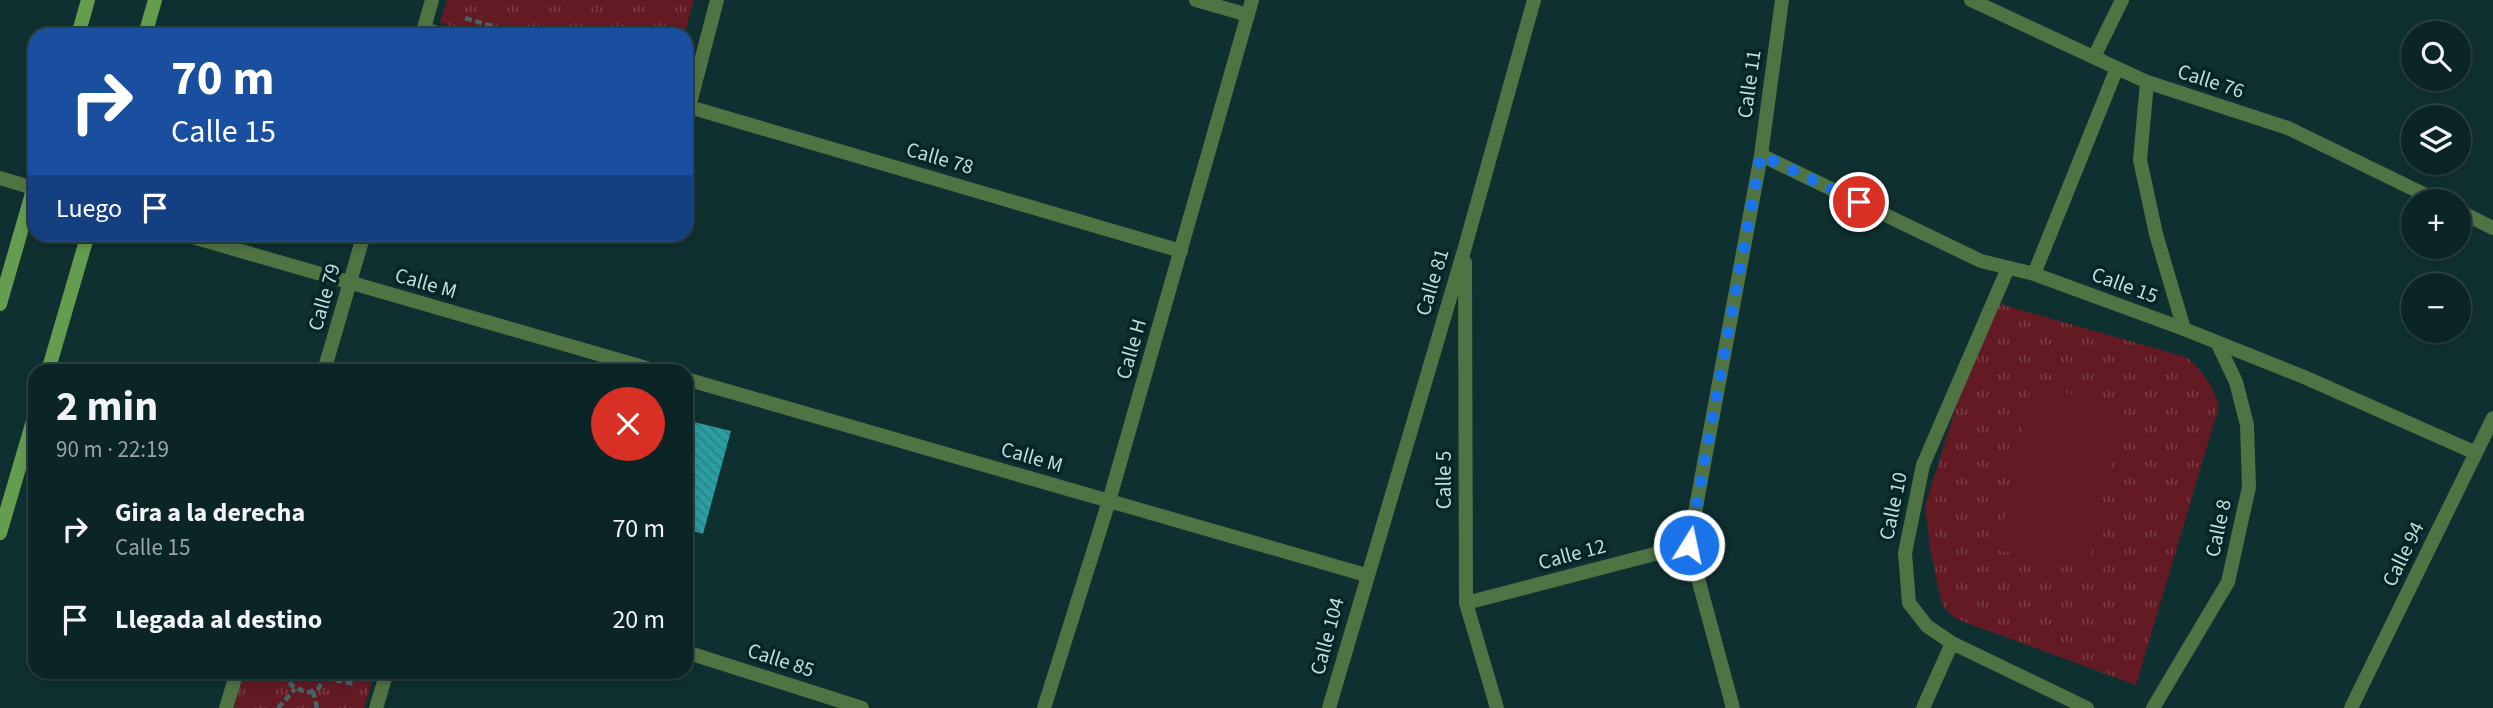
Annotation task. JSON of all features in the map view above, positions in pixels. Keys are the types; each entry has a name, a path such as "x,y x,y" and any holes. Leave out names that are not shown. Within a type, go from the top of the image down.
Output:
{"street":[{"path":"80,28 88,0"},
{"path":"147,28 155,0"},
{"path":"424,28 432,0"},
{"path":"693,85 718,0"},
{"path":"1196,0 1250,7"},
{"name":"Calle 81","path":"1366,575 1465,247 1534,0"},
{"name":"Calle 11","path":"1732,708 1689,545 1761,155 1782,0"},
{"name":"Calle 76","path":"1972,0 2147,82 2288,128 2413,189"},
{"path":"2094,57 2122,0"},
{"name":"Calle H","path":"1044,708 1109,501 1250,7"},
{"path":"2034,275 2118,68"},
{"path":"2147,82 2140,160 2156,234 2184,329"},
{"name":"Calle 78","path":"693,108 1181,251"},
{"name":"Calle 15","path":"1761,155 1981,261 2034,275 2184,329 2476,453"},
{"path":"0,178 28,184"},
{"path":"0,304 28,206"},
{"path":"2471,217 2493,228"},
{"path":"50,364 86,242"},
{"name":"Calle M","path":"209,242 633,364"},
{"name":"Calle 79","path":"326,364 362,242"},
{"name":"Calle 5","path":"1465,247 1466,603 1497,708"},
{"name":"Calle 10","path":"2008,268 1923,465 1905,552 1909,603 1927,626 1952,643 2087,708"},
{"name":"Calle 8","path":"2153,708 2228,582 2249,487 2247,425 2236,382 2217,342"},
{"name":"Calle M","path":"693,381 1366,575"},
{"name":"Calle 94","path":"2351,708 2493,418"},
{"path":"0,533 28,438"},
{"name":"Calle 12","path":"1466,603 1689,545"},
{"name":"Calle 104","path":"1329,708 1366,575"},
{"path":"1923,708 1952,643"},
{"name":"Calle 85","path":"693,654 862,708"},
{"path":"226,708 235,679"},
{"path":"376,708 385,679"}],"path":[{"path":"462,18 496,28"},
{"path":"287,679 301,692 313,691 322,679"},
{"path":"339,679 366,687"},
{"path":"278,708 295,689"},
{"path":"313,691 317,708"}],"green space":[{"path":"447,0 694,0 686,28 457,28 440,23"},
{"path":"1989,301 2186,357 2203,374 2216,398 2219,406 2136,685 1956,619 1942,605 1930,548 1925,506"},
{"path":"2031,386 2122,404 2088,568 1998,550"},
{"path":"242,679 373,679 364,708 234,708"}],"building":[{"path":"693,422 731,431 703,534 693,531"}],"route":[{"path":"1689,545 1761,155 1859,202"}]}
